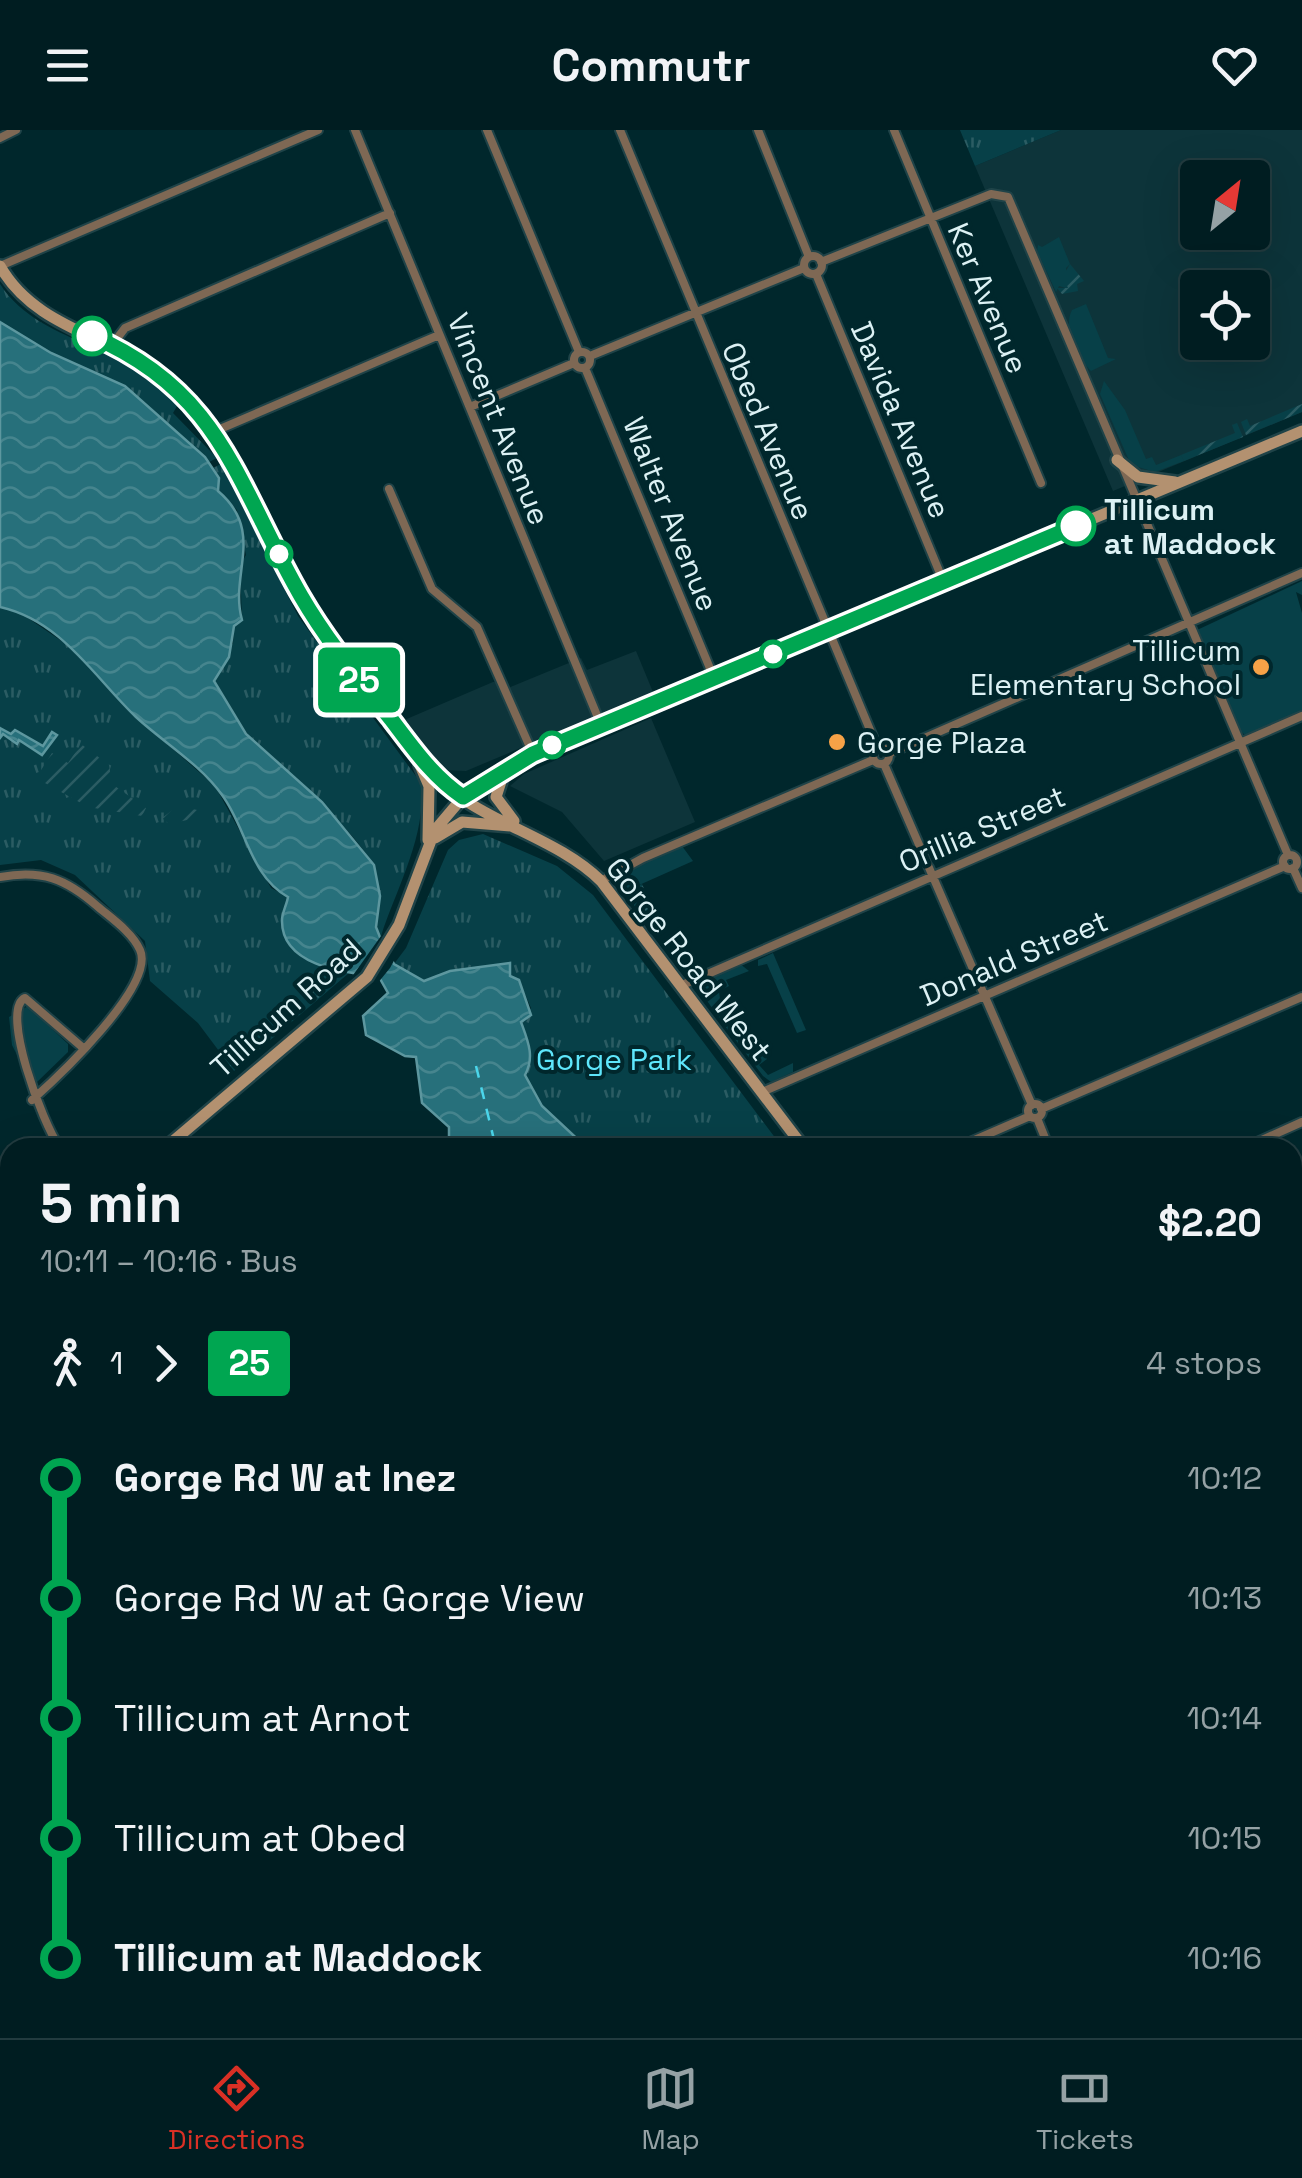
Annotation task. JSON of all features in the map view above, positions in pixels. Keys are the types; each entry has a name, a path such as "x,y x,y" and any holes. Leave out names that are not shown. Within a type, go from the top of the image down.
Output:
{"main road":[{"name":"Gorge Road West","path":"0,266 32,305 112,345 167,379 213,432 243,479 312,614 433,773 463,797 566,852 600,881 796,1138"},
{"name":"Tillicum Road","path":"177,1138 358,986 392,941 428,844 463,797 506,768 1302,431"},
{"path":"1117,460 1128,473 1146,480 1180,482"},
{"path":"409,742 429,786 428,844"},
{"path":"506,768 496,797 520,828"},
{"path":"428,844 462,822 520,828"}],"street":[{"path":"0,138 16,130"},
{"path":"0,266 318,130"},
{"name":"Vincent Avenue","path":"355,130 601,725"},
{"path":"470,407 574,363 579,352 486,130"},
{"name":"Obed Avenue","path":"620,130 878,749"},
{"path":"758,130 810,257 821,262 991,194 1008,198 1302,888"},
{"name":"Ker Avenue","path":"894,130 1042,484"},
{"path":"112,345 124,328 390,213"},
{"path":"579,352 590,356 695,313 804,268 810,257"},
{"path":"804,268 816,274 821,262"},
{"name":"Davida Avenue","path":"816,274 944,582"},
{"path":"213,432 439,335"},
{"path":"574,363 586,368 590,356"},
{"name":"Walter Avenue","path":"586,368 714,678"},
{"path":"389,489 432,589 477,627 533,754"},
{"path":"1046,1138 884,764 888,754 1302,574"},
{"name":"Orillia Street","path":"680,986 1302,716"},
{"path":"600,881 644,858 873,760 878,749 888,754"},
{"path":"873,760 884,764"},
{"name":"Donald Street","path":"762,1092 1293,861"},
{"path":"0,877 46,873 69,882 140,948 142,971 130,996 32,1100"},
{"path":"978,1138 1302,997"},
{"path":"8,1010 20,998 32,1001 82,1047"},
{"path":"10,1051 54,1138"},
{"path":"1266,1138 1302,1122"}],"shaded area":[{"path":"1061,130 1302,130 1302,412 1113,491 975,166"},
{"path":"636,651 653,692 466,771 444,770 402,721 493,682 504,681 508,688 581,658 587,670"},
{"path":"651,718 695,822 604,861 562,812 510,786 524,774"}],"green space":[{"path":"960,130 1061,130 975,166"},
{"path":"1059,237 1070,264 1066,268 1069,289 1059,286 1056,292 1037,251 1038,245 1042,247"},
{"path":"1070,264 1084,281 1077,284 1078,291 1062,294 1057,288 1068,288 1063,276"},
{"path":"0,284 18,305 41,322 143,371 163,386 177,406 173,413 217,458 209,462 125,386 51,353 0,322"},
{"path":"1086,304 1108,358 1116,359 1091,371 1077,351 1069,326 1072,310"},
{"path":"1104,381 1125,410 1146,459 1152,457 1156,465 1181,455 1184,461 1155,472 1131,465 1100,394"},
{"path":"1302,404 1302,412 1246,435 1241,422 1247,419 1250,426"},
{"path":"1237,423 1243,437 1184,461 1181,455 1235,433 1232,425"},
{"path":"221,464 298,616 421,783 420,822 381,936 376,918 377,879 371,861 333,816 262,752 214,681 228,645 233,644 234,626 242,620 240,565 246,555 237,510 218,491 213,468"},
{"name":"Tillicum Elementary School","path":"1302,581 1302,595 1296,592 1302,613 1302,711 1245,735 1238,729 1197,630"},
{"path":"0,607 22,614 79,653 133,714 215,786 271,888 288,897 282,921 289,942 317,964 349,973 234,1071 198,1023 150,981 145,941 75,875 41,860 0,865"},
{"path":"81,744 109,765 112,784 146,808 142,816 88,807 36,778 52,753 68,763"},
{"path":"178,806 202,811 206,818 199,823 187,820 169,824 162,818"},
{"name":"Gorge Park","path":"483,834 557,866 593,895 775,1138 576,1138 542,1106 525,1075 530,1055 521,1022 531,1008 519,980 510,976 511,966 456,970 424,981 394,964 406,948 448,850 459,840"},
{"path":"682,846 693,861 637,886 637,902 647,923 617,882 628,871"},
{"path":"642,884 658,919 650,922 637,902 640,899 634,888"},
{"path":"773,953 806,1030 797,1033 767,964 758,966 758,960"},
{"path":"739,963 749,971 726,980 729,986 719,991 723,1023 697,987 703,979"},
{"path":"28,1006 68,1044 68,1052 36,1083 30,1081 12,1045 9,1017"},
{"path":"731,1023 746,1029 755,1049 761,1047 767,1059 759,1065 768,1075 793,1063 793,1072 771,1082 763,1076 725,1026"}],"water":[{"path":"0,322 51,353 125,386 205,457 219,478 218,491 240,522 243,538 239,603 242,620 234,626 229,657 214,681 246,734 322,802 374,865 380,896 376,927 394,964 424,981 450,971 510,963 510,976 519,980 531,1015 521,1022 530,1055 525,1075 542,1106 576,1138 449,1138 449,1127 422,1103 416,1057 405,1056 366,1035 363,1016 388,993 379,977 318,965 292,948 282,920 288,897 265,877 230,808 213,784 136,717 59,637 42,624 0,607"},
{"path":"0,728 11,734 15,730 43,746 52,732 57,735 42,755 19,740 17,744 3,734 0,738"}],"pier":[{"path":"381,936 396,957 390,968 377,984 351,978"}],"ferry route":[{"path":"476,1066 494,1138"}],"bus line":[{"name":"25","path":"92,336 147,364 189,401 243,479 298,591 327,638 433,773 463,797 481,782 533,754 1076,526"}],"place":[{"name":"Tillicum at Maddock","path":"1076,526"},
{"name":"Tillicum Elementary School","path":"1261,667"},
{"name":"Gorge Plaza","path":"837,742"}]}
